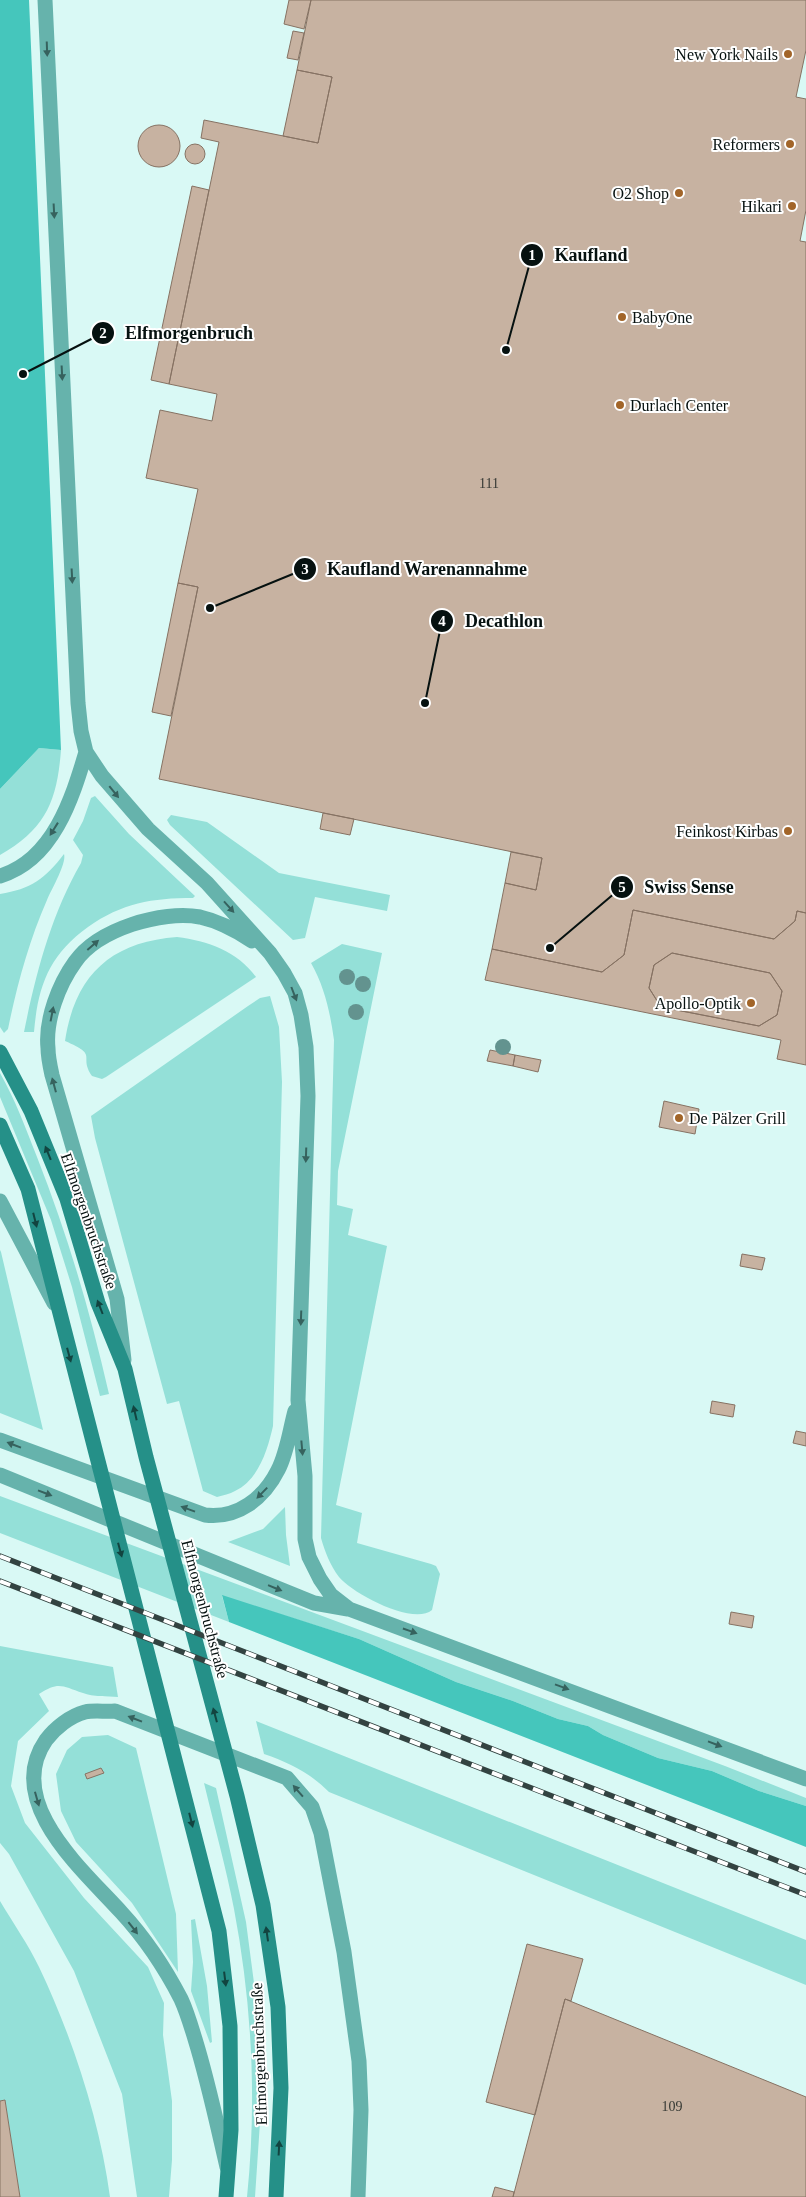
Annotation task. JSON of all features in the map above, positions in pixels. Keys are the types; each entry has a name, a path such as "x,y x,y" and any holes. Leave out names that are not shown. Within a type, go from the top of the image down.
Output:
{"main road":[{"name":"Elfmorgenbruchstraße","path":"0,1052 31,1111 67,1199 98,1303 125,1369 146,1457 237,1796 263,1905 278,2007 281,2088 276,2197"},
{"name":"Elfmorgenbruchstraße","path":"0,1125 28,1189 57,1308 219,1931 230,2026 231,2130 226,2197"}],"lane":[{"path":"45,0 78,703 81,731 86,752 119,798 148,829 208,883 270,953 295,993 306,1047 308,1096 298,1400 305,1476 305,1539 309,1557 320,1579 331,1595 349,1609"},
{"path":"0,876 30,860 53,832 73,794 86,752"},
{"path":"125,1369 117,1299 52,1075 47,1047 54,1006 63,982 76,960 101,938 150,919 176,916 200,917 236,930 270,953"},
{"path":"0,1201 57,1308"},
{"path":"0,1440 187,1509 205,1515 216,1516 235,1513 253,1502 268,1488 279,1468 298,1400"},
{"path":"0,1476 314,1603 349,1609 806,1779"},
{"path":"229,2176 204,2066 182,2001 163,1966 122,1913 79,1867 43,1817 33,1785 33,1770 38,1751 50,1735 63,1723 85,1712 115,1712 287,1778 312,1807 321,1833 344,1952 359,2061 361,2110 358,2197"}],"shaded area":[{"path":"0,0 29,0 61,750 39,748 0,789"},
{"path":"39,748 61,750 52,799 38,824 28,835 0,855 0,789"},
{"path":"95,796 129,834 195,896 193,898 151,901 125,907 88,927 55,960 43,986 34,1032 24,1032 34,988 53,924 70,883 81,863 83,855 73,840 83,821 91,798"},
{"path":"171,815 207,822 279,873 390,895 387,911 315,897 305,938 293,940 170,825 167,820"},
{"path":"64,854 61,870 29,947 8,1029 4,1033 0,1027 0,894 29,886 36,882"},
{"path":"177,937 200,941 231,954 240,960 256,977 106,1077 102,1079 92,1076 88,1069 85,1053 65,1041 77,998 87,980 100,966 115,955 133,946 154,940"},
{"path":"342,944 382,953 338,1171 337,1205 353,1209 348,1235 387,1246 336,1505 362,1513 357,1543 436,1566 440,1574 432,1610 423,1614 411,1614 383,1606 346,1584 333,1568 321,1538 334,1040 326,1000 311,963"},
{"path":"270,996 279,1027 282,1082 273,1426 261,1463 250,1479 235,1491 217,1497 203,1491 179,1401 167,1404 95,1138 91,1116 248,1006 260,998"},
{"path":"0,1073 11,1093 59,1216 86,1303 109,1394 100,1396 72,1287 51,1220 0,1097"},
{"path":"0,1250 1,1252 43,1430 0,1413"},
{"path":"0,1496 725,1766 806,1798 806,1806 759,1791 712,1771 658,1758 603,1735 588,1726 558,1719 513,1701 456,1682 359,1639 222,1596 229,1622 0,1533"},
{"path":"285,1507 290,1566 228,1542 263,1529"},
{"path":"222,1595 359,1639 456,1682 513,1701 558,1719 588,1726 603,1735 658,1758 712,1771 759,1791 806,1806 806,1847 229,1622"},
{"path":"0,1646 113,1667 118,1697 91,1695 61,1686 51,1687 39,1694 49,1711 18,1741 11,1786 25,1823 84,1898 148,1967 164,2003 163,2035 172,2101 172,2160 169,2197 137,2197 122,2094 74,1971 9,1854 0,1843"},
{"path":"256,1721 806,1940 806,1985 329,1792 299,1769 264,1754"},
{"path":"108,1735 136,1748 176,1914 178,1972 132,1903 76,1842 61,1811 56,1774 67,1750 82,1737"},
{"path":"204,1783 216,1788 246,1922 257,2006 261,2107 255,2197 247,2197 252,2125 252,2089 249,2017 245,1981 231,1893"},
{"path":"0,1901 39,1967 63,2021 92,2109 110,2197 20,2197 5,2100 0,2101"},
{"path":"195,1919 207,1986 212,2042 210,2043 191,1991 193,1962 191,1920"}],"building":[{"path":"289,0 311,0 304,29 284,24"},
{"path":"311,0 806,0 806,50 796,97 806,99 806,210 800,241 806,242 806,913 797,911 795,921 774,939 633,910 624,955 602,972 492,949 505,883 536,890 542,858 159,779 198,587 178,583 198,489 146,478 160,410 212,421 217,394 169,384 219,142 201,138 204,120 318,143 332,77 297,70"},
{"path":"293,31 304,33 298,60 287,58"},
{"path":"297,70 332,77 318,143 283,136"},
{"path":"163,125 171,128 177,134 180,146 177,158 171,164 155,167 147,164 141,158 138,142 141,134 147,128"},
{"path":"195,144 202,147 205,154 202,161 195,164 188,161 185,154 188,147"},
{"path":"192,186 209,190 169,384 151,380"},
{"path":"178,583 198,587 171,716 152,712"},
{"path":"323,813 354,819 350,835 320,829"},
{"path":"511,852 542,858 536,890 505,883"},
{"path":"633,910 774,939 795,921 797,911 806,913 806,1065 777,1059 781,1040 485,980 492,949 602,972 624,955","holes":["672,953 770,973 782,991 777,1015 759,1026 661,1007 649,988 654,965"]},
{"path":"672,953 770,973 782,991 777,1015 759,1026 661,1007 649,988 654,965"},
{"path":"490,1050 515,1055 513,1066 487,1061"},
{"path":"515,1055 541,1060 538,1072 513,1066"},
{"name":"De Pälzer Grill","path":"664,1101 699,1109 695,1134 659,1127"},
{"path":"742,1254 765,1258 762,1270 740,1266"},
{"path":"712,1401 735,1405 733,1417 710,1413"},
{"path":"796,1431 806,1433 806,1446 793,1443"},
{"path":"731,1612 754,1616 752,1628 729,1624"},
{"path":"101,1768 104,1773 87,1779 85,1774"},
{"path":"527,1944 583,1959 571,2001 565,1999 535,2115 486,2102"},
{"path":"565,1999 806,2097 806,2197 513,2197"},
{"path":"5,2100 20,2197 0,2197 0,2101"},
{"path":"495,2187 514,2192 513,2197 492,2197"}],"railway":[{"path":"0,1556 806,1872"},
{"path":"0,1581 806,1895"}],"place":[{"name":"New York Nails","path":"788,54"},
{"name":"Reformers","path":"790,144"},
{"name":"O2 Shop","path":"679,193"},
{"name":"Hikari","path":"792,206"},
{"name":"BabyOne","path":"622,317"},
{"name":"Kaufland","path":"506,350"},
{"name":"Elfmorgenbruch","path":"23,374"},
{"name":"Durlach Center","path":"620,405"},
{"name":"Kaufland Warenannahme","path":"210,608"},
{"name":"Decathlon","path":"425,703"},
{"name":"Feinkost Kirbas","path":"788,831"},
{"name":"Swiss Sense","path":"550,948"},
{"name":"Apollo-Optik","path":"751,1003"},
{"name":"De Pälzer Grill","path":"679,1118"}]}
